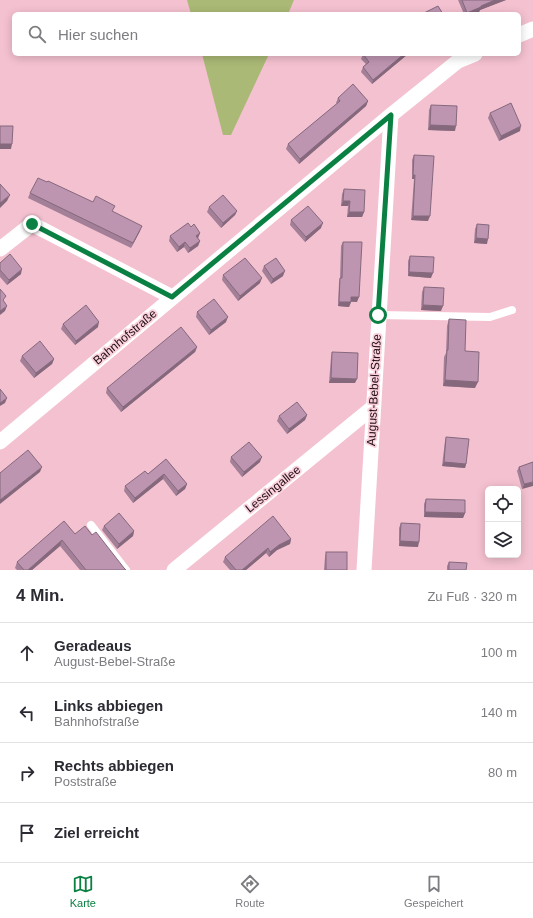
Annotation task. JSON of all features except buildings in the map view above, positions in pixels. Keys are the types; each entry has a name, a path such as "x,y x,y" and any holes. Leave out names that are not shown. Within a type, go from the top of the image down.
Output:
{"street":[{"path":"521,34 533,29"},
{"name":"Bahnhofstraße","path":"0,442 391,115 458,61 470,56"},
{"name":"August-Bebel-Straße","path":"364,570 372,408 391,115"},
{"path":"0,249 32,224 172,297"},
{"name":"Lessingallee","path":"174,570 372,408"}],"lane":[{"path":"378,315 490,317 512,310"},
{"path":"91,525 126,570"}],"green space":[{"path":"187,0 294,0 289,12 190,12"},
{"path":"203,56 268,56 231,135 223,135"}],"route":[{"path":"32,224 172,297 391,115 378,315"}]}
